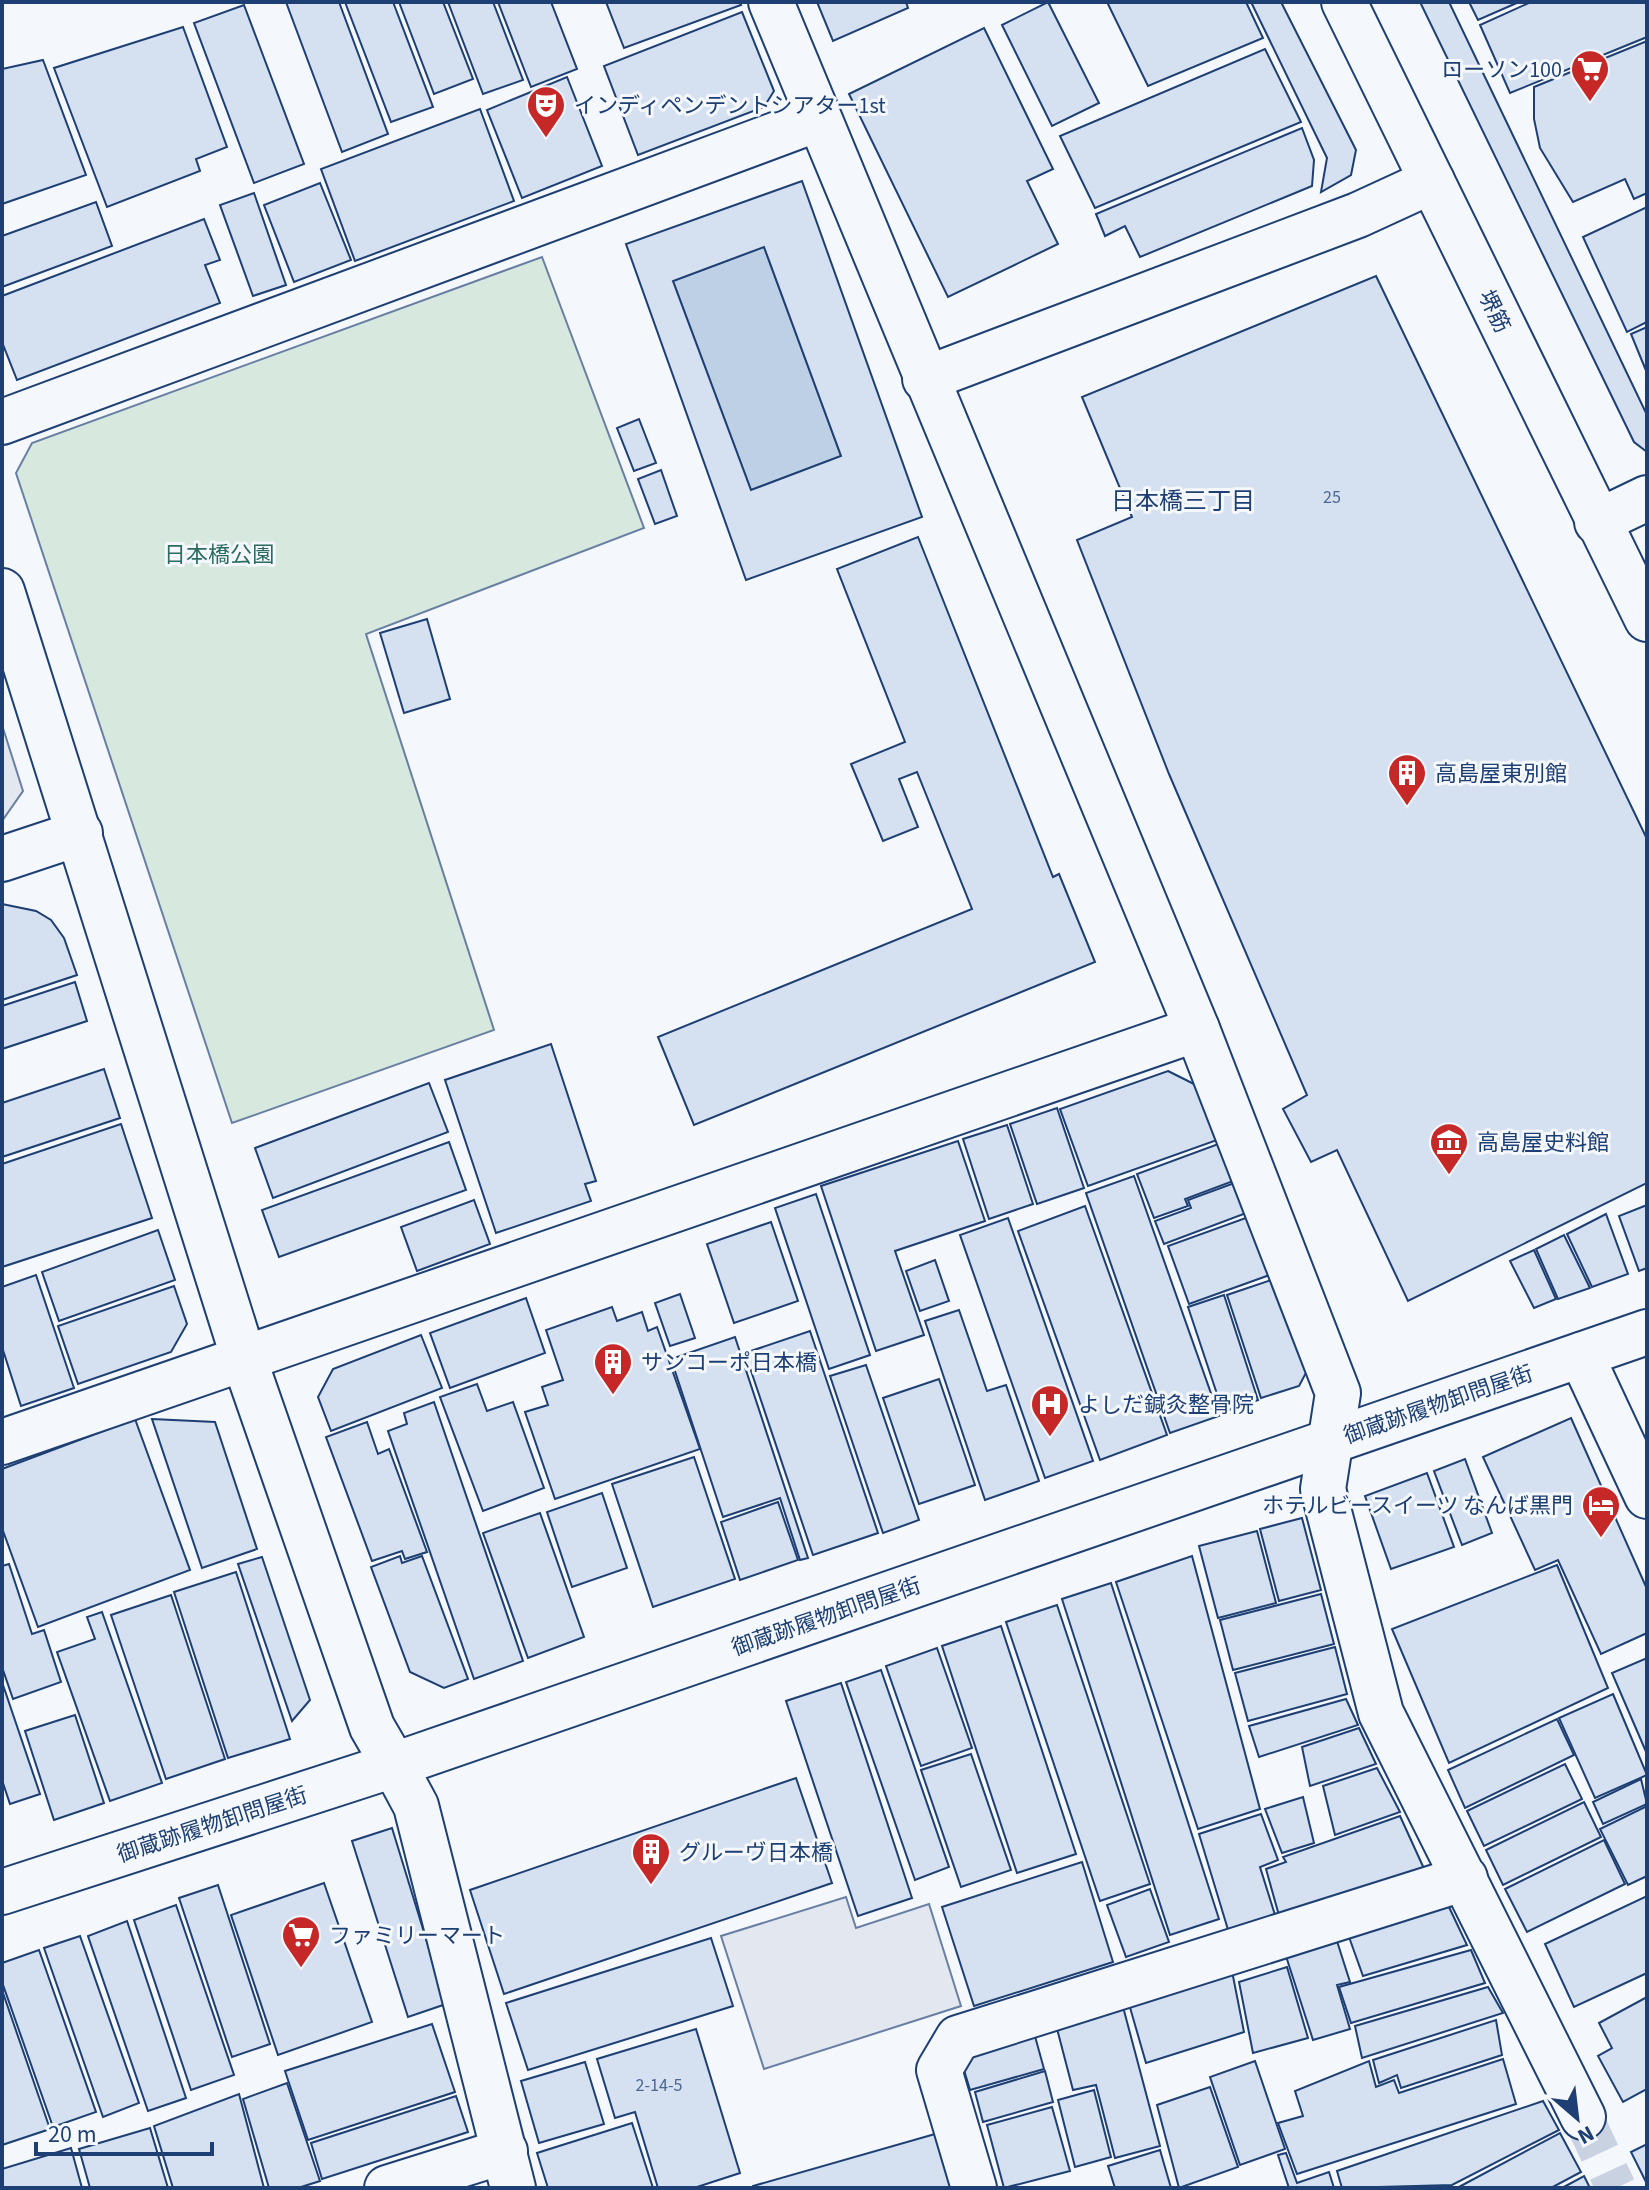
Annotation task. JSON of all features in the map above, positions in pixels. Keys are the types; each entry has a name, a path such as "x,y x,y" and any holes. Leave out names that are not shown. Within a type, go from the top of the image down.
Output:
{"street":[{"path":"771,2 1197,1029 1338,1393 1323,1489 1381,1713 1583,2117"},
{"name":"堺筋","path":"1344,2 1647,619"},
{"path":"2,422 818,119"},
{"path":"925,379 1358,215 1432,181"},
{"path":"1597,522 1647,498"},
{"path":"2,591 243,1356 372,1727 416,1806 509,2170 387,2188"},
{"path":"2,859 80,833"},
{"path":"2,1442 243,1356 1197,1029"},
{"name":"御蔵跡履物卸問屋街","path":"6,1878 394,1765 1647,1332"},
{"path":"1581,1355 1647,1496"},
{"path":"974,2188 939,2070 958,2038 1465,1878"}],"green space":[{"name":"日本橋公園","path":"542,257 644,528 366,634 494,1030 232,1123 16,473 32,443"}],"shaded area":[{"path":"2,725 23,791 2,821"},
{"path":"846,1897 856,1928 929,1904 961,2006 764,2069 721,1936"}],"water":[{"path":"764,247 841,456 751,490 673,281"}],"building":[{"path":"286,2 339,2 388,134 342,152"},
{"path":"345,2 393,2 433,107 391,122"},
{"path":"399,2 443,2 473,79 434,94"},
{"path":"448,2 493,2 523,80 483,94"},
{"path":"498,2 551,2 577,69 531,87"},
{"path":"606,2 739,2 741,5 624,48"},
{"path":"817,2 906,2 908,8 833,41"},
{"path":"1048,2 1099,103 1052,126 1002,25"},
{"path":"1107,2 1246,2 1263,38 1148,86"},
{"path":"1251,2 1281,2 1356,150 1351,175 1321,192 1327,158"},
{"path":"1420,2 1449,2 1647,415 1647,452 1634,442"},
{"path":"1469,2 1519,2 1478,20"},
{"path":"1531,2 1647,2 1647,37 1510,93 1480,25"},
{"path":"244,5 304,164 254,183 194,23"},
{"path":"742,12 774,91 764,107 638,155 604,66"},
{"path":"183,27 227,147 196,159 200,171 107,207 54,68"},
{"path":"984,28 1053,169 1027,181 1058,244 948,297 849,94"},
{"path":"1647,41 1647,193 1634,199 1625,179 1573,202 1540,148 1534,119 1534,87"},
{"path":"1265,49 1301,122 1095,208 1060,136"},
{"path":"43,60 86,175 2,204 2,69"},
{"path":"567,77 602,166 522,198 487,110"},
{"path":"480,109 514,201 355,261 321,169"},
{"path":"1302,128 1314,160 1312,186 1140,257 1125,226 1105,236 1096,214"},
{"path":"802,181 922,517 746,580 626,244","holes":["764,247 841,456 751,490 673,281"]},
{"path":"320,183 351,260 294,282 264,205"},
{"path":"254,193 286,285 253,296 220,205"},
{"path":"96,202 112,246 2,287 2,236"},
{"path":"1647,207 1647,322 1627,332 1583,237"},
{"path":"204,219 220,260 205,265 220,303 17,380 2,342 2,296"},
{"name":"高島屋東別館","path":"1376,276 1647,839 1647,1183 1408,1301 1337,1150 1311,1162 1283,1109 1307,1095 1169,774 1077,540 1132,517 1082,397"},
{"path":"1647,327 1647,373 1631,334"},
{"path":"639,419 656,463 634,471 617,428"},
{"path":"661,470 677,516 655,524 638,479"},
{"path":"918,537 1053,877 1059,874 1095,962 694,1125 658,1037 972,909 917,772 899,779 918,827 883,841 851,764 905,742 837,569"},
{"path":"427,619 450,699 404,713 380,633"},
{"path":"2,904 36,911 51,920 64,938 77,975 2,1000"},
{"path":"75,982 87,1021 2,1049 2,1006"},
{"path":"551,1044 596,1181 585,1184 591,1201 496,1233 445,1080"},
{"path":"104,1069 120,1118 2,1157 2,1103"},
{"path":"1168,1071 1202,1088 1220,1139 1088,1186 1060,1109"},
{"path":"429,1083 448,1132 273,1198 255,1148"},
{"path":"1057,1108 1084,1188 1037,1204 1010,1124"},
{"path":"121,1124 152,1218 2,1267 2,1164"},
{"path":"1007,1125 1033,1204 989,1219 963,1139"},
{"path":"958,1141 985,1221 895,1251 924,1335 876,1351 821,1186"},
{"path":"449,1142 466,1190 279,1257 262,1210"},
{"path":"1221,1143 1236,1180 1185,1199 1188,1206 1154,1218 1137,1174"},
{"path":"1134,1176 1219,1416 1170,1433 1086,1193"},
{"path":"1237,1182 1249,1212 1164,1244 1155,1221 1191,1208 1188,1200"},
{"path":"816,1194 870,1355 829,1369 775,1208"},
{"path":"474,1200 490,1244 417,1271 401,1227"},
{"path":"1647,1205 1647,1268 1639,1271 1619,1216"},
{"path":"1085,1206 1167,1435 1100,1460 1018,1231"},
{"path":"1606,1214 1628,1274 1592,1287 1567,1234"},
{"path":"1254,1215 1275,1273 1189,1304 1168,1246"},
{"path":"1008,1218 1093,1461 1045,1478 960,1235"},
{"path":"771,1222 798,1301 734,1323 707,1244"},
{"path":"158,1230 175,1280 59,1321 42,1272"},
{"path":"1564,1235 1590,1288 1558,1299 1536,1249"},
{"path":"1534,1250 1556,1299 1534,1308 1510,1261"},
{"path":"935,1260 949,1301 920,1311 906,1271"},
{"path":"36,1275 74,1388 21,1406 2,1347 2,1287"},
{"path":"1277,1278 1307,1371 1299,1386 1261,1398 1227,1295"},
{"path":"174,1286 187,1324 171,1352 78,1384 58,1326"},
{"path":"680,1294 695,1338 670,1346 655,1303"},
{"path":"1224,1295 1258,1400 1223,1412 1188,1307"},
{"path":"526,1298 545,1353 450,1388 430,1333"},
{"name":"サンコーポ日本橋","path":"612,1307 617,1321 642,1312 648,1331 657,1327 700,1449 555,1499 525,1412 548,1405 542,1387 563,1380 546,1330"},
{"path":"959,1310 987,1391 1006,1385 1039,1481 985,1500 925,1321"},
{"path":"810,1331 878,1533 813,1555 745,1353"},
{"path":"421,1335 442,1388 331,1431 318,1397 333,1369"},
{"path":"735,1337 808,1558 800,1560 780,1498 723,1517 671,1359"},
{"path":"866,1365 919,1520 883,1533 830,1376"},
{"path":"939,1379 975,1485 919,1504 883,1398"},
{"path":"477,1384 487,1411 513,1402 544,1488 483,1511 440,1397"},
{"path":"434,1402 523,1661 474,1679 388,1431 407,1424 404,1413"},
{"path":"1571,1418 1647,1589 1647,1633 1601,1654 1558,1560 1535,1570 1483,1457"},
{"path":"135,1419 190,1570 38,1627 2,1528 2,1469"},
{"path":"152,1419 215,1422 257,1549 202,1568"},
{"path":"367,1422 378,1454 389,1449 427,1552 405,1559 402,1551 372,1561 326,1437"},
{"path":"694,1457 735,1579 653,1607 612,1484"},
{"path":"1465,1459 1492,1533 1462,1545 1434,1471"},
{"path":"1427,1473 1454,1547 1391,1569 1365,1496"},
{"path":"602,1493 627,1568 572,1587 547,1512"},
{"path":"778,1502 798,1560 740,1580 721,1522"},
{"path":"540,1513 584,1637 528,1658 483,1533"},
{"path":"1302,1518 1321,1590 1279,1601 1260,1529"},
{"path":"1257,1531 1276,1603 1218,1618 1199,1546"},
{"path":"400,1556 402,1563 422,1556 468,1679 444,1688 410,1672 371,1567"},
{"path":"1192,1556 1260,1809 1198,1829 1116,1582"},
{"path":"262,1557 310,1700 292,1721 238,1564"},
{"path":"9,1564 32,1634 44,1630 61,1682 13,1699 2,1667 2,1566"},
{"path":"1557,1565 1608,1688 1449,1763 1392,1629"},
{"path":"236,1572 290,1739 228,1758 174,1592"},
{"path":"1111,1583 1219,1919 1170,1935 1062,1599"},
{"path":"1321,1594 1334,1644 1233,1670 1220,1620"},
{"path":"171,1595 225,1759 166,1779 111,1615"},
{"path":"1057,1605 1150,1884 1100,1901 1006,1622"},
{"path":"102,1612 162,1783 110,1801 57,1652 95,1639 87,1617"},
{"path":"1001,1626 1076,1854 1017,1873 942,1646"},
{"path":"1335,1647 1347,1694 1248,1721 1235,1673"},
{"path":"937,1648 972,1748 921,1766 886,1666"},
{"path":"1647,1658 1647,1754 1612,1673"},
{"path":"881,1670 949,1867 915,1880 846,1682"},
{"path":"2,1682 40,1794 10,1804 2,1780"},
{"path":"841,1683 912,1898 858,1916 786,1701"},
{"path":"1613,1694 1647,1775 1595,1798 1559,1718"},
{"path":"1346,1699 1358,1725 1259,1757 1249,1726"},
{"path":"75,1715 104,1803 54,1820 25,1731"},
{"path":"1557,1719 1574,1755 1465,1808 1448,1770"},
{"path":"1359,1728 1376,1764 1310,1786 1302,1747"},
{"path":"971,1754 1011,1870 961,1887 921,1770"},
{"path":"1565,1764 1582,1799 1484,1846 1467,1811"},
{"path":"1377,1768 1400,1812 1335,1835 1323,1786"},
{"name":"グルーヴ日本橋","path":"796,1778 832,1883 504,1994 470,1890"},
{"path":"1641,1779 1647,1804 1603,1824 1593,1802"},
{"path":"1303,1797 1314,1843 1282,1853 1265,1809"},
{"path":"1584,1802 1601,1837 1503,1885 1486,1850"},
{"path":"1647,1806 1647,1876 1628,1885 1600,1829"},
{"path":"1261,1814 1278,1860 1260,1867 1275,1915 1229,1933 1199,1834"},
{"path":"1400,1816 1426,1873 1280,1919 1266,1869 1286,1862 1283,1857"},
{"path":"392,1828 446,2004 408,2017 352,1841"},
{"path":"1604,1840 1625,1884 1527,1932 1505,1889"},
{"path":"1082,1862 1113,1962 974,2006 942,1907"},
{"name":"ファミリーマート","path":"324,1883 372,2022 278,2055 231,1915"},
{"path":"218,1885 270,2044 232,2057 179,1898"},
{"path":"1150,1889 1169,1942 1126,1957 1107,1905"},
{"path":"1647,1896 1647,1973 1574,2007 1545,1944"},
{"path":"176,1905 234,2075 191,2090 134,1920"},
{"path":"1448,1905 1467,1945 1363,1976 1349,1937"},
{"path":"127,1921 186,2098 148,2111 88,1936"},
{"path":"80,1936 139,2103 103,2117 44,1948"},
{"path":"711,1938 733,2006 528,2070 506,2003"},
{"path":"1336,1938 1350,1982 1337,1985 1350,2029 1313,2040 1285,1953"},
{"path":"39,1950 96,2112 53,2127 2,1982 2,1963"},
{"path":"1471,1950 1485,1983 1351,2023 1339,1987"},
{"path":"1287,1967 1308,2038 1253,2053 1239,1982"},
{"path":"1232,1971 1244,2032 1146,2063 1129,2004"},
{"path":"1488,1987 1503,2013 1362,2058 1355,2026"},
{"path":"2,1990 50,2129 2,2145"},
{"path":"1647,1997 1647,2089 1623,2102 1598,2056 1612,2048 1599,2023"},
{"path":"1122,2003 1160,2146 1115,2158 1096,2085 1073,2090 1055,2021"},
{"path":"1496,2020 1502,2055 1401,2088 1397,2075 1379,2083 1373,2060"},
{"path":"432,2024 455,2092 308,2140 285,2071"},
{"path":"696,2029 740,2173 694,2188 658,2188 635,2112 615,2118 597,2059"},
{"path":"1033,2029 1044,2069 970,2090 964,2070 981,2044"},
{"path":"1503,2059 1516,2104 1297,2174 1278,2123 1303,2116 1295,2091 1369,2061 1376,2087 1394,2080 1399,2093"},
{"path":"1255,2061 1285,2149 1240,2165 1210,2077"},
{"path":"585,2062 604,2124 539,2143 521,2081"},
{"path":"1045,2071 1053,2102 983,2122 975,2092"},
{"path":"287,2083 320,2181 298,2188 269,2188 243,2099"},
{"path":"1210,2087 1238,2167 1179,2188 1157,2105"},
{"path":"1094,2090 1111,2157 1075,2167 1058,2100"},
{"path":"239,2094 264,2188 173,2188 154,2126"},
{"path":"456,2096 468,2132 322,2179 311,2143"},
{"path":"1543,2101 1559,2130 1452,2185 1342,2188 1337,2171"},
{"path":"1052,2107 1070,2171 1004,2188 987,2125"},
{"path":"632,2123 653,2188 548,2188 537,2153"},
{"path":"150,2128 168,2188 90,2188 79,2149"},
{"path":"942,2132 958,2188 753,2188 753,2186"},
{"path":"1560,2133 1581,2172 1551,2188 1457,2188"},
{"path":"1647,2144 1647,2184 1631,2152"},
{"path":"71,2148 82,2188 2,2188 2,2169"},
{"path":"1160,2150 1171,2188 1115,2188 1108,2166"},
{"path":"1286,2153 1297,2183 1329,2172 1334,2188 1289,2188 1278,2155"},
{"path":"1584,2176 1590,2188 1562,2188"}],"tunnel":[{"path":"1583,2117 1616,2188"}],"place":[{"name":"ローソン100","path":"1590,103"},
{"name":"インディペンデントシアター1st","path":"546,139"},
{"name":"高島屋東別館","path":"1407,807"},
{"name":"高島屋史料館","path":"1449,1176"},
{"name":"サンコーポ日本橋","path":"613,1396"},
{"name":"よしだ鍼灸整骨院","path":"1050,1438"},
{"name":"ホテルビースイーツ なんば黒門","path":"1601,1539"},
{"name":"グルーヴ日本橋","path":"651,1886"},
{"name":"ファミリーマート","path":"301,1969"}],"district":[{"name":"日本橋三丁目","path":"1183,501"}]}
